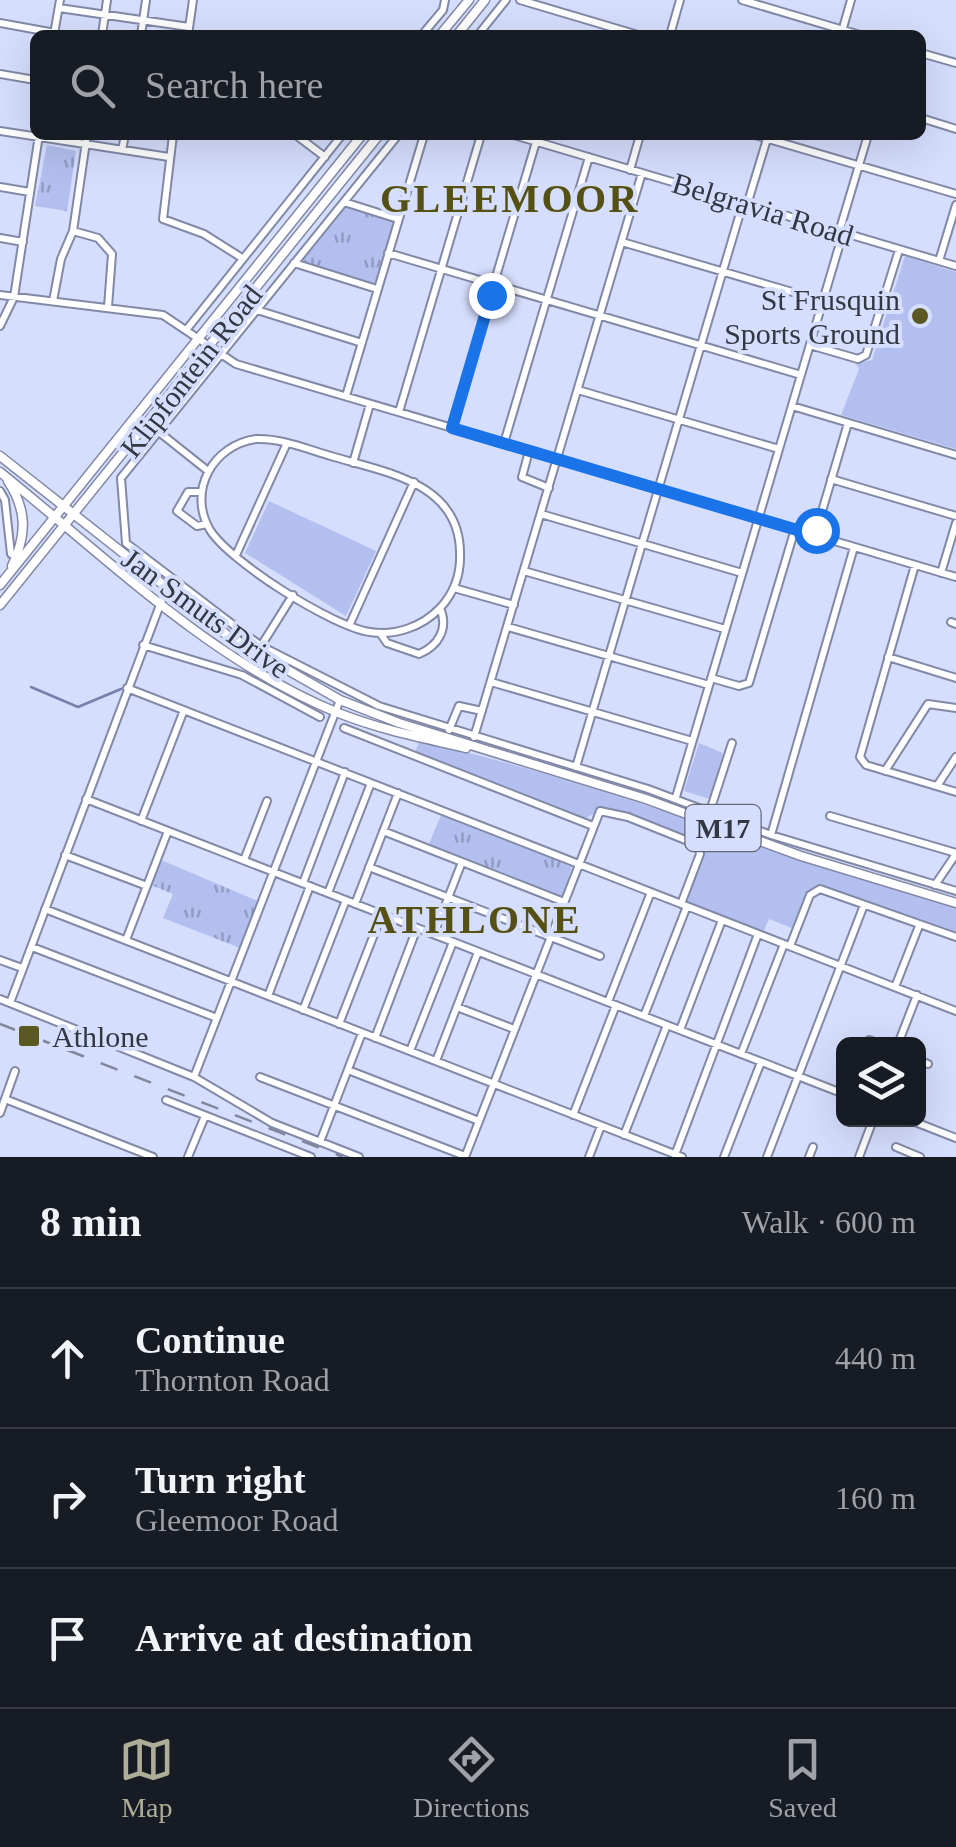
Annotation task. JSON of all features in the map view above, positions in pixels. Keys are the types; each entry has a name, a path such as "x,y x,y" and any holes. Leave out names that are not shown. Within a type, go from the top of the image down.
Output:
{"main road":[{"path":"444,30 468,0"},
{"path":"462,30 486,0"},
{"name":"Klipfontein Road","path":"0,585 358,140"},
{"name":"Klipfontein Road","path":"0,605 76,516 375,140"},
{"name":"Jan Smuts Drive","path":"0,456 166,590 250,651 340,700 490,752 646,799 784,850 956,902"},
{"path":"0,472 14,492 24,519 21,546 8,575"},
{"name":"Jan Smuts Drive","path":"0,472 242,660 336,712 397,732 490,752"}],"street":[{"path":"102,30 107,0"},
{"path":"141,30 146,0"},
{"path":"189,30 194,0"},
{"path":"426,30 438,15 442,0"},
{"path":"482,30 506,0"},
{"path":"520,0 621,30"},
{"path":"671,30 680,0"},
{"path":"742,0 836,30"},
{"path":"843,30 851,0"},
{"path":"55,30 59,4 184,30"},
{"path":"0,23 34,30"},
{"path":"926,54 956,63"},
{"path":"0,74 30,79"},
{"path":"926,120 956,129"},
{"path":"0,131 30,135"},
{"path":"0,326 14,297 38,140"},
{"path":"60,140 169,157"},
{"path":"53,301 60,259 73,231 87,140"},
{"path":"122,150 124,140"},
{"path":"172,140 162,219 204,234 242,258"},
{"path":"303,140 325,157"},
{"path":"186,329 338,140"},
{"path":"394,140 119,483 125,542 261,646 350,694 449,730 676,797 770,835 956,892"},
{"path":"346,396 422,140"},
{"path":"399,412 479,140"},
{"name":"Belgravia Road","path":"530,140 956,266"},
{"path":"630,170 639,140"},
{"path":"576,767 722,271 767,140"},
{"path":"778,140 956,194"},
{"path":"676,797 867,140"},
{"path":"452,428 536,142"},
{"path":"504,444 590,157"},
{"path":"474,737 642,173"},
{"path":"0,187 30,192"},
{"path":"344,202 398,219"},
{"path":"939,261 956,205"},
{"path":"73,231 98,238 112,254 108,307"},
{"path":"0,238 23,242"},
{"path":"622,242 823,301"},
{"path":"810,345 864,358 899,250"},
{"path":"388,253 801,375"},
{"path":"294,263 377,289"},
{"path":"0,295 163,315 236,364 956,577"},
{"path":"256,310 362,343"},
{"path":"578,390 780,449"},
{"path":"353,463 370,404"},
{"path":"792,406 956,454"},
{"path":"814,535 848,423"},
{"path":"159,432 208,471"},
{"path":"264,439 287,444 414,482 441,501 455,526 460,561 454,588 440,608 409,628 380,633 348,626 293,595 236,555 207,524 202,492 208,471 225,451 242,442 264,439"},
{"path":"236,555 287,444"},
{"path":"529,451 522,478 549,488"},
{"path":"831,479 956,516"},
{"path":"348,626 414,482"},
{"path":"0,491 5,500 11,554"},
{"path":"202,492 188,492 177,511 194,524 207,524"},
{"path":"541,514 742,574"},
{"path":"941,573 956,523"},
{"path":"508,627 710,682 739,686 749,683 795,529"},
{"path":"770,835 854,547"},
{"path":"915,565 861,760 884,771 956,792"},
{"path":"524,570 725,630"},
{"path":"454,588 514,605"},
{"path":"10,1003 166,590"},
{"path":"261,646 293,595"},
{"path":"380,633 386,644 419,654 438,641 444,619 440,608"},
{"path":"143,645 242,676 320,717"},
{"path":"888,657 956,678"},
{"path":"491,682 692,741"},
{"path":"127,688 956,1011"},
{"path":"194,1077 340,700"},
{"path":"884,771 932,702 956,708"},
{"path":"449,730 459,706 482,712"},
{"path":"141,820 184,710"},
{"path":"344,728 593,826"},
{"path":"710,811 732,743"},
{"path":"937,786 956,756"},
{"path":"268,996 345,772"},
{"path":"328,894 371,783"},
{"path":"304,1010 398,793"},
{"path":"86,799 836,1091"},
{"path":"244,860 267,801"},
{"path":"260,1077 465,1156 598,813 606,810 698,844 700,852 644,1016"},
{"path":"830,816 956,854 936,885"},
{"path":"126,940 168,831"},
{"path":"383,831 564,902"},
{"path":"65,855 147,886"},
{"path":"434,934 462,862"},
{"path":"369,867 600,956"},
{"path":"741,1054 815,890 956,937"},
{"path":"573,1115 651,892"},
{"path":"767,1157 864,906"},
{"path":"45,910 678,1156 758,934"},
{"path":"340,1024 382,914"},
{"path":"680,1030 722,920"},
{"path":"895,987 919,926"},
{"path":"375,1038 417,928"},
{"path":"410,1051 453,942"},
{"path":"31,946 217,1018"},
{"path":"436,1061 478,952"},
{"path":"0,960 23,968"},
{"path":"901,1037 916,995"},
{"path":"0,999 194,1077 272,1123 359,1157"},
{"path":"457,1007 514,1029"},
{"path":"624,1135 667,1025"},
{"path":"320,1142 362,1033"},
{"path":"724,1157 761,1062"},
{"path":"348,1070 479,1121"},
{"path":"0,1113 15,1071"},
{"path":"5,1099 152,1157"},
{"path":"166,1100 310,1157"},
{"path":"188,1157 205,1116"},
{"path":"588,1157 601,1126"},
{"path":"926,1126 956,1138"},
{"path":"859,1157 870,1127"},
{"path":"809,1157 813,1147"},
{"path":"896,1148 920,1157"}],"green space":[{"path":"47,145 76,151 67,211 35,206"},
{"path":"346,207 396,221 376,284 302,261"},
{"name":"St Frusquin Sports Ground","path":"905,256 956,272 956,449 841,415 859,369 856,364 872,360"},
{"path":"269,501 376,551 346,616 245,553"},
{"path":"419,741 555,777 956,908 956,934 819,886 808,892 794,929 769,919 763,933 685,903 702,858 700,842 606,807 584,819 415,753"},
{"path":"699,743 723,753 710,799 684,791"},
{"path":"441,815 572,866 563,897 428,846"},
{"path":"161,860 258,901 240,948 163,918 173,894 151,885"}],"waterway":[{"path":"31,687 78,707 121,689"}],"railway":[{"path":"0,1024 343,1157"}],"place":[{"name":"St Frusquin Sports Ground","path":"920,316"},
{"name":"Athlone","path":"29,1036"}],"district":[{"name":"GLEEMOOR","path":"510,198"},
{"name":"ATHLONE","path":"475,919"}],"route":[{"path":"491,295 452,428 814,535 816,530"}]}
